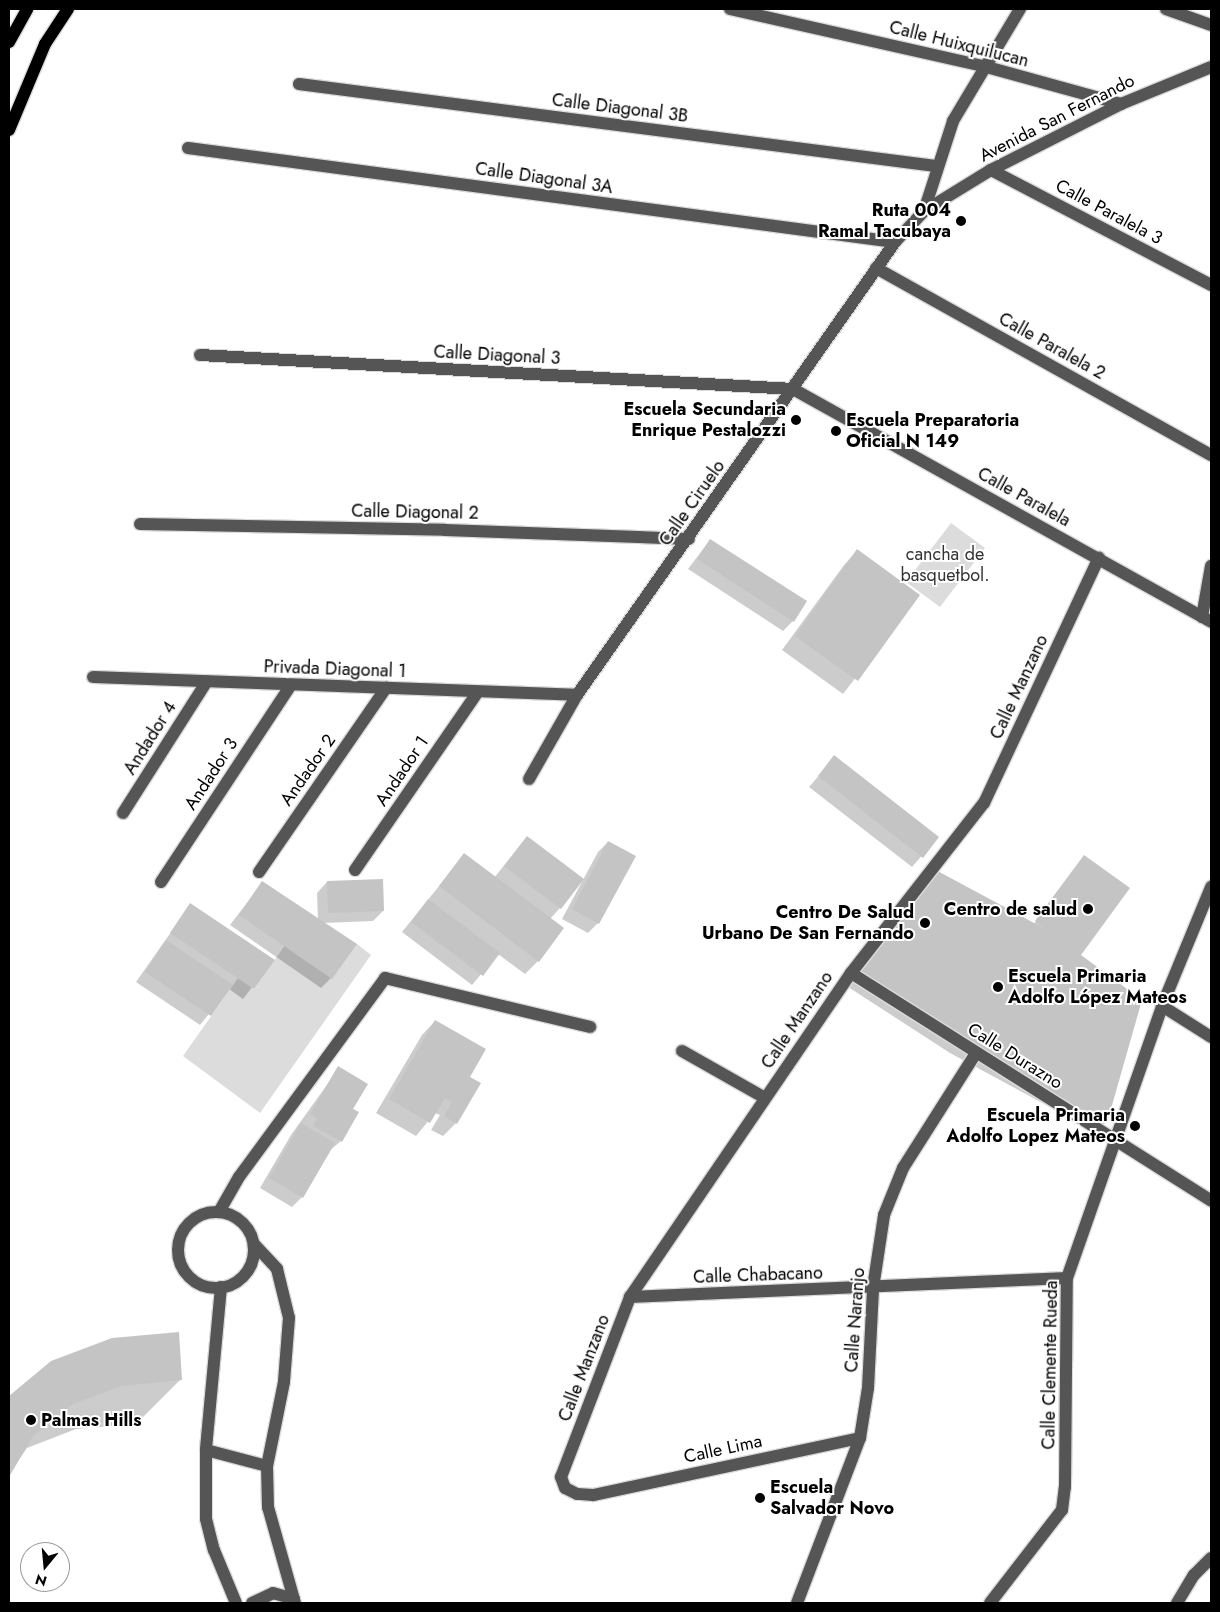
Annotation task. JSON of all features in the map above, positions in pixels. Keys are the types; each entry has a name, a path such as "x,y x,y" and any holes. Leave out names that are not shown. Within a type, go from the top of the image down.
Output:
{"main road":[{"path":"9,42 27,9"},
{"path":"9,130 45,44 68,9"}],"street":[{"name":"Calle Huixquilucan","path":"730,9 983,66 1121,104"},
{"path":"924,211 936,166 953,121 983,66 1020,9"},
{"path":"1166,9 1211,25"},
{"name":"Avenida San Fernando","path":"924,211 991,170 1121,104 1211,67"},
{"name":"Calle Diagonal 3B","path":"299,84 936,166"},
{"name":"Calle Diagonal 3A","path":"188,148 895,242"},
{"name":"Calle Paralela 3","path":"991,170 1211,285"},
{"name":"Calle Ciruelo","path":"529,779 577,695 688,540 876,268 895,242 924,211"},
{"name":"Calle Paralela 2","path":"876,268 1211,455"},
{"name":"Calle Diagonal 3","path":"200,355 793,389"},
{"name":"Calle Paralela","path":"793,389 1207,619"},
{"name":"Calle Diagonal 2","path":"140,524 445,530 688,540"},
{"name":"Calle Manzano","path":"593,1495 577,1494 565,1488 561,1476 630,1297 851,973 984,803 1099,558"},
{"path":"1207,619 1211,566"},
{"name":"Privada Diagonal 1","path":"92,677 577,695"},
{"name":"Andador 4","path":"123,813 206,681"},
{"name":"Andador 3","path":"161,882 291,685"},
{"name":"Andador 2","path":"259,872 386,688"},
{"name":"Andador 1","path":"355,870 478,692"},
{"name":"Calle Clemente Rueda","path":"990,1603 1062,1510 1065,1487 1068,1278 1114,1139 1162,1006 1211,887"},
{"name":"Calle Durazno","path":"851,973 1211,1201"},
{"path":"219,1212 238,1177 385,978 590,1027"},
{"path":"1162,1006 1211,1037"},
{"path":"682,1051 765,1098"},
{"name":"Calle Naranjo","path":"797,1603 860,1438 868,1388 873,1288 884,1215 903,1168 976,1053"},
{"path":"254,1244 250,1267 243,1277 221,1287 208,1287 187,1274 178,1250 183,1232 195,1218 219,1212 242,1222 254,1244 277,1269 289,1318 284,1382 267,1466 268,1507 294,1601"},
{"name":"Calle Chabacano","path":"630,1297 873,1288 1068,1278"},
{"path":"221,1287 206,1450 206,1519 214,1550 236,1603"},
{"name":"Calle Lima","path":"593,1495 860,1438"},
{"path":"206,1450 267,1466"},
{"path":"1177,1603 1194,1575 1211,1558"},
{"path":"252,1603 273,1593 294,1601"}],"green space":[{"name":"cancha de basquetbol.","path":"951,523 985,548 940,607 906,582"},
{"path":"286,944 357,944 371,955 260,1113 183,1056 238,978 254,989"}],"building":[{"path":"710,539 807,601 794,622 697,559"},
{"path":"857,549 920,595 858,681 795,636"},
{"path":"834,755 939,837 923,858 818,776"},
{"path":"527,836 584,879 561,909 504,866"},
{"path":"608,841 636,856 599,924 572,909"},
{"path":"464,853 564,928 539,962 439,886"},
{"name":"Escuela Primaria Adolfo López Mateos","path":"1084,855 1130,888 1081,955 1142,1000 1107,1123 961,1043 851,973 932,868 1047,930 1035,921"},
{"path":"383,879 384,911 328,913 327,881"},
{"path":"262,881 357,944 332,979 239,915"},
{"path":"428,899 500,953 483,976 411,922"},
{"path":"190,903 275,960 254,989 170,933"},
{"path":"166,940 233,985 211,1016 145,972"},
{"path":"435,1020 486,1049 470,1077 481,1083 457,1124 444,1116 452,1102 445,1098 430,1123 389,1099"},
{"path":"338,1066 368,1084 353,1109 359,1112 342,1142 313,1126 317,1119 310,1114"},
{"path":"301,1123 335,1143 303,1198 269,1178"},
{"name":"Palmas Hills","path":"179,1332 182,1380 121,1386 73,1404 33,1436 9,1477 9,1396 51,1361 112,1338"}],"place":[{"name":"Ruta 004 Ramal Tacubaya","path":"961,221"},
{"name":"Escuela Secundaria Enrique Pestalozzi","path":"796,420"},
{"name":"Escuela Preparatoria Oficial N 149","path":"836,431"},
{"name":"Centro de salud","path":"1088,909"},
{"name":"Centro De Salud Urbano De San Fernando","path":"925,923"},
{"name":"Escuela Primaria Adolfo López Mateos","path":"998,987"},
{"name":"Escuela Primaria Adolfo Lopez Mateos","path":"1135,1126"},
{"name":"Palmas Hills","path":"31,1420"},
{"name":"Escuela Salvador Novo","path":"760,1498"}]}
